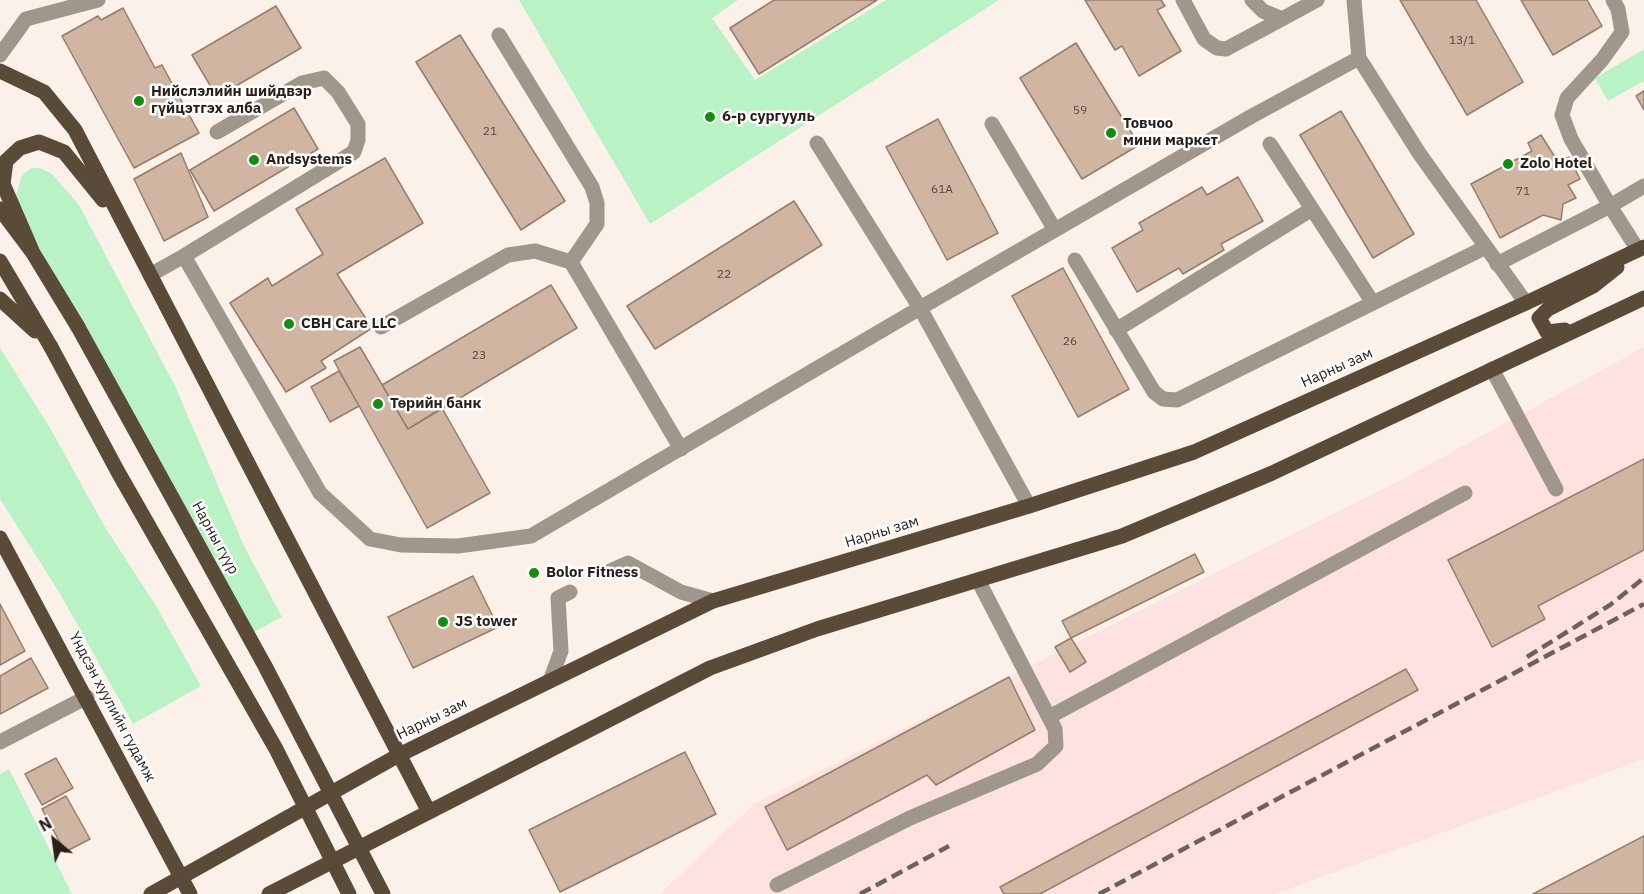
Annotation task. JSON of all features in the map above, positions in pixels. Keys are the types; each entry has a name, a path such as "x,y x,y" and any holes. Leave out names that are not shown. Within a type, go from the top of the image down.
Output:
{"main road":[{"path":"0,71 44,93 69,123 429,812"},
{"path":"33,253 3,184 6,160 20,147 39,142 64,152 124,226"},
{"name":"Нарны гүүр","path":"0,209 33,253 78,327 265,666 383,894"},
{"path":"1578,329 1547,332 1539,318 1548,309 1593,286 1641,248"},
{"name":"Нарны зам","path":"151,894 399,755 713,601 1029,506 1194,452 1526,303 1641,248"},
{"path":"0,261 51,346 118,472 276,749 349,894"},
{"path":"0,298 51,346"},
{"path":"269,894 710,668 817,629 1122,536 1270,474 1644,298"},
{"name":"Үндсэн хуулийн гудамж","path":"0,538 87,697 190,894"}],"street":[{"path":"0,55 26,19 98,0"},
{"path":"1183,0 1204,39 1217,48 1226,50 1317,0"},
{"path":"1252,0 1263,11 1282,19"},
{"path":"1354,0 1359,58 1419,153 1526,303"},
{"path":"1613,0 1618,9 1622,32 1602,60 1567,98 1562,115 1570,139 1610,206 1641,248"},
{"path":"499,35 592,187 597,203 597,224 571,262"},
{"path":"184,256 320,493 370,539 400,545 458,546 531,536 1055,230 1359,58"},
{"path":"150,275 354,152 358,140 358,124 338,92 324,78 302,83 217,132"},
{"path":"992,124 1055,230"},
{"path":"817,143 920,308 1029,506"},
{"path":"1270,144 1373,303"},
{"path":"1497,264 1644,186"},
{"path":"1116,330 1312,209"},
{"path":"1075,260 1154,392 1163,399 1177,400 1486,248"},
{"path":"381,327 508,255 535,251 571,262 681,449"},
{"path":"1492,369 1556,489"},
{"path":"1049,717 1465,493"},
{"path":"610,571 628,563 681,592 713,601"},
{"path":"777,885 910,818 1037,764 1056,746 1055,729 978,580"},
{"path":"550,681 561,651 558,598 570,592"},
{"path":"0,742 87,697"}],"shaded area":[{"path":"1644,347 1644,759 1275,894 660,894 754,804 1401,480"}],"green space":[{"name":"6-р сургууль","path":"519,0 738,0 712,18 755,80 886,0 999,0 650,224"},
{"path":"1644,49 1644,81 1608,101 1595,78"},
{"path":"31,168 40,168 52,174 79,205 175,386 244,546 282,617 252,633 24,220 16,196 22,175"},
{"path":"0,348 50,428 105,527 156,606 201,686 133,724 59,592 0,499"},
{"path":"9,769 72,894 0,894 0,774"}],"building":[{"path":"774,0 877,0 759,74 730,28"},
{"path":"1085,0 1161,0 1165,6 1157,10 1181,51 1139,76 1122,46 1115,50"},
{"path":"1400,0 1476,0 1523,82 1467,115"},
{"path":"1521,0 1587,0 1602,26 1553,55"},
{"path":"276,6 301,48 217,97 192,55"},
{"name":"Нийслэлийн шийдвэр гүйцэтгэх алба","path":"123,8 155,68 162,65 199,133 134,168 62,36 98,16 101,20"},
{"path":"460,35 565,201 521,230 416,62"},
{"path":"1076,43 1139,145 1082,179 1020,78"},
{"path":"1644,91 1644,110 1636,96"},
{"name":"Andsystems","path":"294,108 318,149 214,211 190,170"},
{"path":"1341,111 1414,234 1373,258 1300,135"},
{"path":"938,119 998,233 947,260 886,147"},
{"path":"1541,135 1558,162 1569,157 1580,179 1568,185 1576,198 1563,204 1561,220 1543,215 1500,238 1471,184 1532,151 1528,143"},
{"path":"181,153 208,217 164,241 134,179"},
{"path":"385,158 423,223 337,274 372,328 321,361 326,368 286,392 230,303 268,278 272,286 323,254 296,209"},
{"path":"1238,177 1263,221 1221,244 1224,250 1183,274 1179,268 1137,292 1112,248 1143,230 1139,223 1202,187 1207,195"},
{"path":"794,201 822,245 655,349 627,306"},
{"path":"1063,268 1129,389 1078,417 1012,296"},
{"path":"551,285 577,328 408,429 382,385"},
{"path":"360,347 408,429 442,408 490,493 427,528 334,361"},
{"path":"339,371 359,406 330,422 311,387"},
{"path":"1644,459 1644,550 1538,606 1545,619 1492,647 1448,560"},
{"path":"1195,554 1204,572 1071,638 1062,621"},
{"name":"JS tower","path":"473,576 498,627 413,668 388,617"},
{"path":"0,604 25,651 0,665"},
{"path":"1071,638 1086,662 1070,672 1055,647"},
{"path":"31,658 48,688 0,714 0,676"},
{"path":"1406,669 1418,690 1040,894 1004,894 1000,887"},
{"path":"1009,677 1035,730 936,785 927,775 787,850 765,807"},
{"path":"685,752 716,814 560,892 529,830"},
{"path":"56,758 73,788 42,805 25,774"},
{"path":"66,796 90,839 65,852 42,809"},
{"path":"1644,836 1644,894 1533,894"}],"railway":[{"path":"1527,657 1610,605 1644,578"},
{"path":"1099,894 1644,604"},
{"path":"860,894 949,846"}],"place":[{"name":"Нийслэлийн шийдвэр гүйцэтгэх алба","path":"139,101"},
{"name":"6-р сургууль","path":"710,117"},
{"name":"Товчоо мини маркет","path":"1111,133"},
{"name":"Andsystems","path":"254,160"},
{"name":"Zolo Hotel","path":"1508,164"},
{"name":"CBH Care LLC","path":"289,324"},
{"name":"Төрийн банк","path":"378,404"},
{"name":"Bolor Fitness","path":"534,573"},
{"name":"JS tower","path":"443,622"}]}
